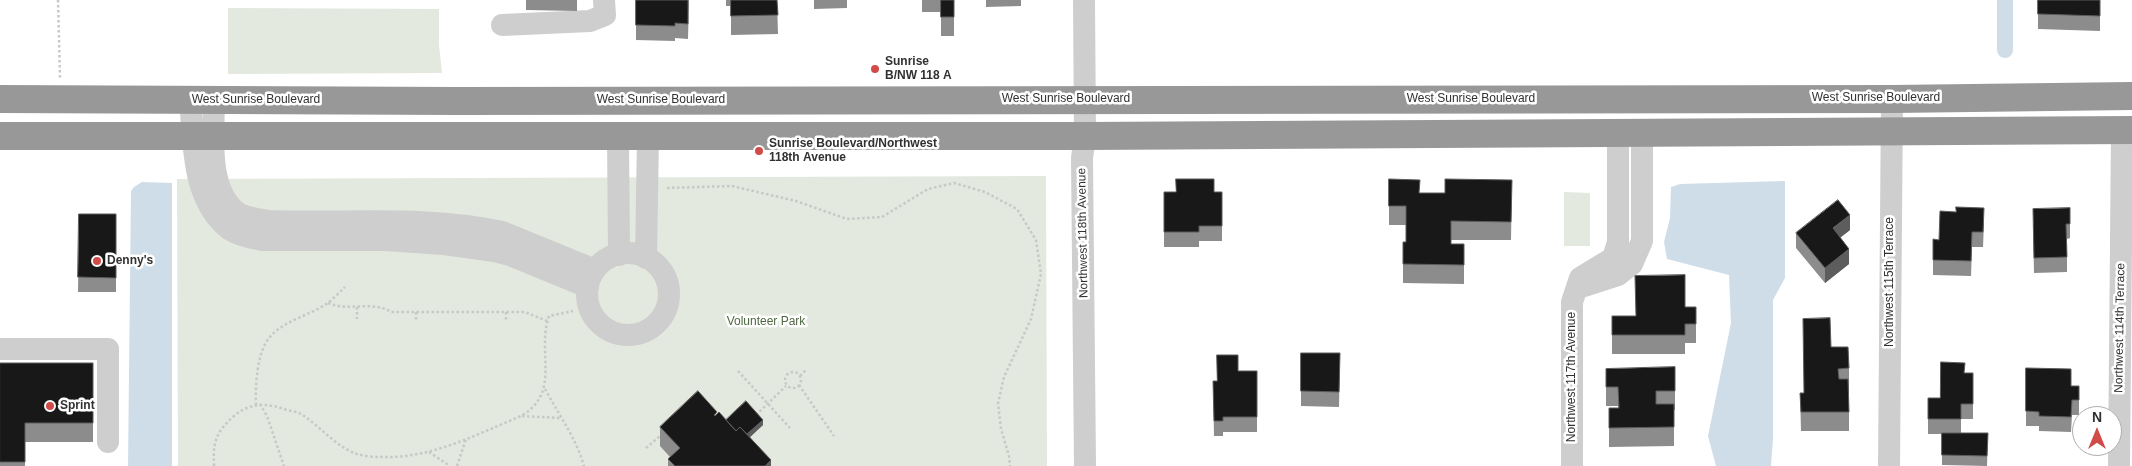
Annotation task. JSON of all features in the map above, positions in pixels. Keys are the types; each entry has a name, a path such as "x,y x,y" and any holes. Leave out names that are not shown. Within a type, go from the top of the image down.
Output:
{"highway":[{"name":"West Sunrise Boulevard","path":"0,99 476,101 1892,99 2132,96"},
{"path":"0,136 1085,136 2127,130"}],"street":[{"path":"502,25 590,21 605,15 604,0"},
{"name":"Northwest 118th Avenue","path":"1084,0 1085,136 1082,158 1085,466"},
{"path":"202,99 204,135 196,164 201,187 209,204 218,218 230,230 262,240 301,242 385,240 444,244 495,251 592,278"},
{"name":"Northwest 115th Terrace","path":"1889,466 1892,99"},
{"name":"Northwest 114th Terrace","path":"2119,466 2127,130"},
{"path":"1576,290 1618,275 1632,264 1642,241 1642,209 1630,132"},
{"name":"Northwest 117th Avenue","path":"1572,466 1572,302 1580,278 1612,258 1618,242 1618,209 1630,132"},
{"path":"618,136 619,255"},
{"path":"648,136 662,264 668,287 669,298 666,310 660,320 651,328 639,334 626,335 614,333 594,317 589,308 592,278 606,260 619,255 633,254 662,264"},
{"path":"1618,209 1642,209"},
{"path":"0,349 108,349 108,442"}],"path":[{"path":"58,0 61,99"},
{"path":"659,188 732,186 796,201 847,219 882,217 928,189 954,183 985,192 1017,210 1036,240 1041,274 1031,319 1004,377 998,403 1001,429 1010,466"},
{"path":"256,405 256,380 263,349 268,339 285,324 328,303 345,287"},
{"path":"328,303 338,307 383,307 391,312 525,312 547,321"},
{"path":"358,307 358,319"},
{"path":"214,466 213,444 222,427 240,411 260,404 275,405 300,413 334,440 356,454 378,457 409,457 429,452 521,416 541,399 544,388 547,321 549,316 573,311"},
{"path":"416,312 416,320"},
{"path":"506,312 506,320"},
{"path":"807,370 800,376 799,385 834,436"},
{"path":"738,372 790,428"},
{"path":"787,386 785,381 788,374 793,372 800,376"},
{"path":"787,386 794,388 799,385"},
{"path":"755,416 787,386"},
{"path":"544,388 569,428 579,449 584,466"},
{"path":"260,404 267,416 284,466"},
{"path":"521,416 561,418"},
{"path":"646,448 663,434 667,439"},
{"path":"457,466 466,439"},
{"path":"429,452 450,466"}],"green space":[{"path":"228,8 439,9 439,45 442,73 228,74"},
{"name":"Volunteer Park","path":"1046,176 1047,466 178,466 177,179"},
{"path":"1564,192 1590,193 1590,246 1564,246"}],"shaded area":[{"path":"1785,181 1785,278 1773,300 1773,439 1771,466 1716,466 1708,436 1731,323 1729,275 1667,259 1664,242 1670,218 1671,187 1680,184"},
{"path":"142,182 172,183 172,466 128,466 131,191"}],"building":[{"path":"636,0 688,0 688,24 675,23 675,26 636,25"},
{"path":"731,0 777,0 778,15 731,16"},
{"path":"941,0 954,0 954,17 941,17"},
{"path":"2038,0 2100,0 2100,16 2038,14"},
{"path":"1176,179 1214,179 1214,192 1222,192 1222,226 1199,226 1199,232 1164,232 1164,192 1176,192"},
{"path":"1389,179 1420,180 1419,193 1445,193 1445,179 1512,180 1511,222 1451,221 1451,244 1464,244 1464,265 1403,264 1403,242 1406,242 1406,206 1389,206"},
{"path":"1838,200 1850,215 1833,228 1849,249 1825,268 1796,233"},
{"path":"1956,207 1984,208 1983,232 1972,232 1971,261 1933,260 1933,239 1939,240 1940,211 1956,212"},
{"path":"2070,208 2070,224 2066,224 2067,257 2034,258 2033,209"},
{"name":"Denny's","path":"79,214 116,214 116,278 78,277"},
{"path":"1685,275 1685,307 1696,307 1696,324 1685,324 1685,335 1612,335 1612,316 1636,316 1635,276"},
{"path":"1830,318 1831,347 1848,347 1849,368 1838,369 1839,379 1848,379 1849,412 1801,412 1800,393 1804,393 1803,319"},
{"path":"1301,353 1340,353 1339,392 1301,391"},
{"path":"1217,355 1238,355 1238,371 1257,371 1257,417 1223,417 1223,421 1214,421 1213,381 1217,381"},
{"path":"1941,362 1965,363 1964,373 1973,373 1973,404 1961,404 1961,419 1928,419 1928,398 1940,398"},
{"path":"0,363 93,363 93,423 25,423 25,462 0,462"},
{"path":"1675,367 1675,391 1656,391 1656,404 1674,404 1674,427 1609,428 1609,408 1619,408 1618,387 1606,387 1606,369"},
{"path":"2026,368 2071,369 2071,386 2079,386 2079,400 2072,400 2071,417 2039,416 2039,412 2026,411"},
{"path":"698,391 717,412 715,416 719,412 736,431 740,427 771,460 765,466 675,466 668,459 680,448 660,427"},
{"path":"746,401 763,420 747,434 740,427 736,431 726,420"},
{"path":"1942,433 1988,433 1987,456 1942,455"}],"waterway":[{"path":"2005,0 2005,50"}],"place":[{"name":"Sunrise B/NW 118 A","path":"875,69"},
{"name":"Sunrise Boulevard/Northwest 118th Avenue","path":"759,151"},
{"name":"Denny's","path":"97,261"},
{"name":"Sprint","path":"50,406"}]}
